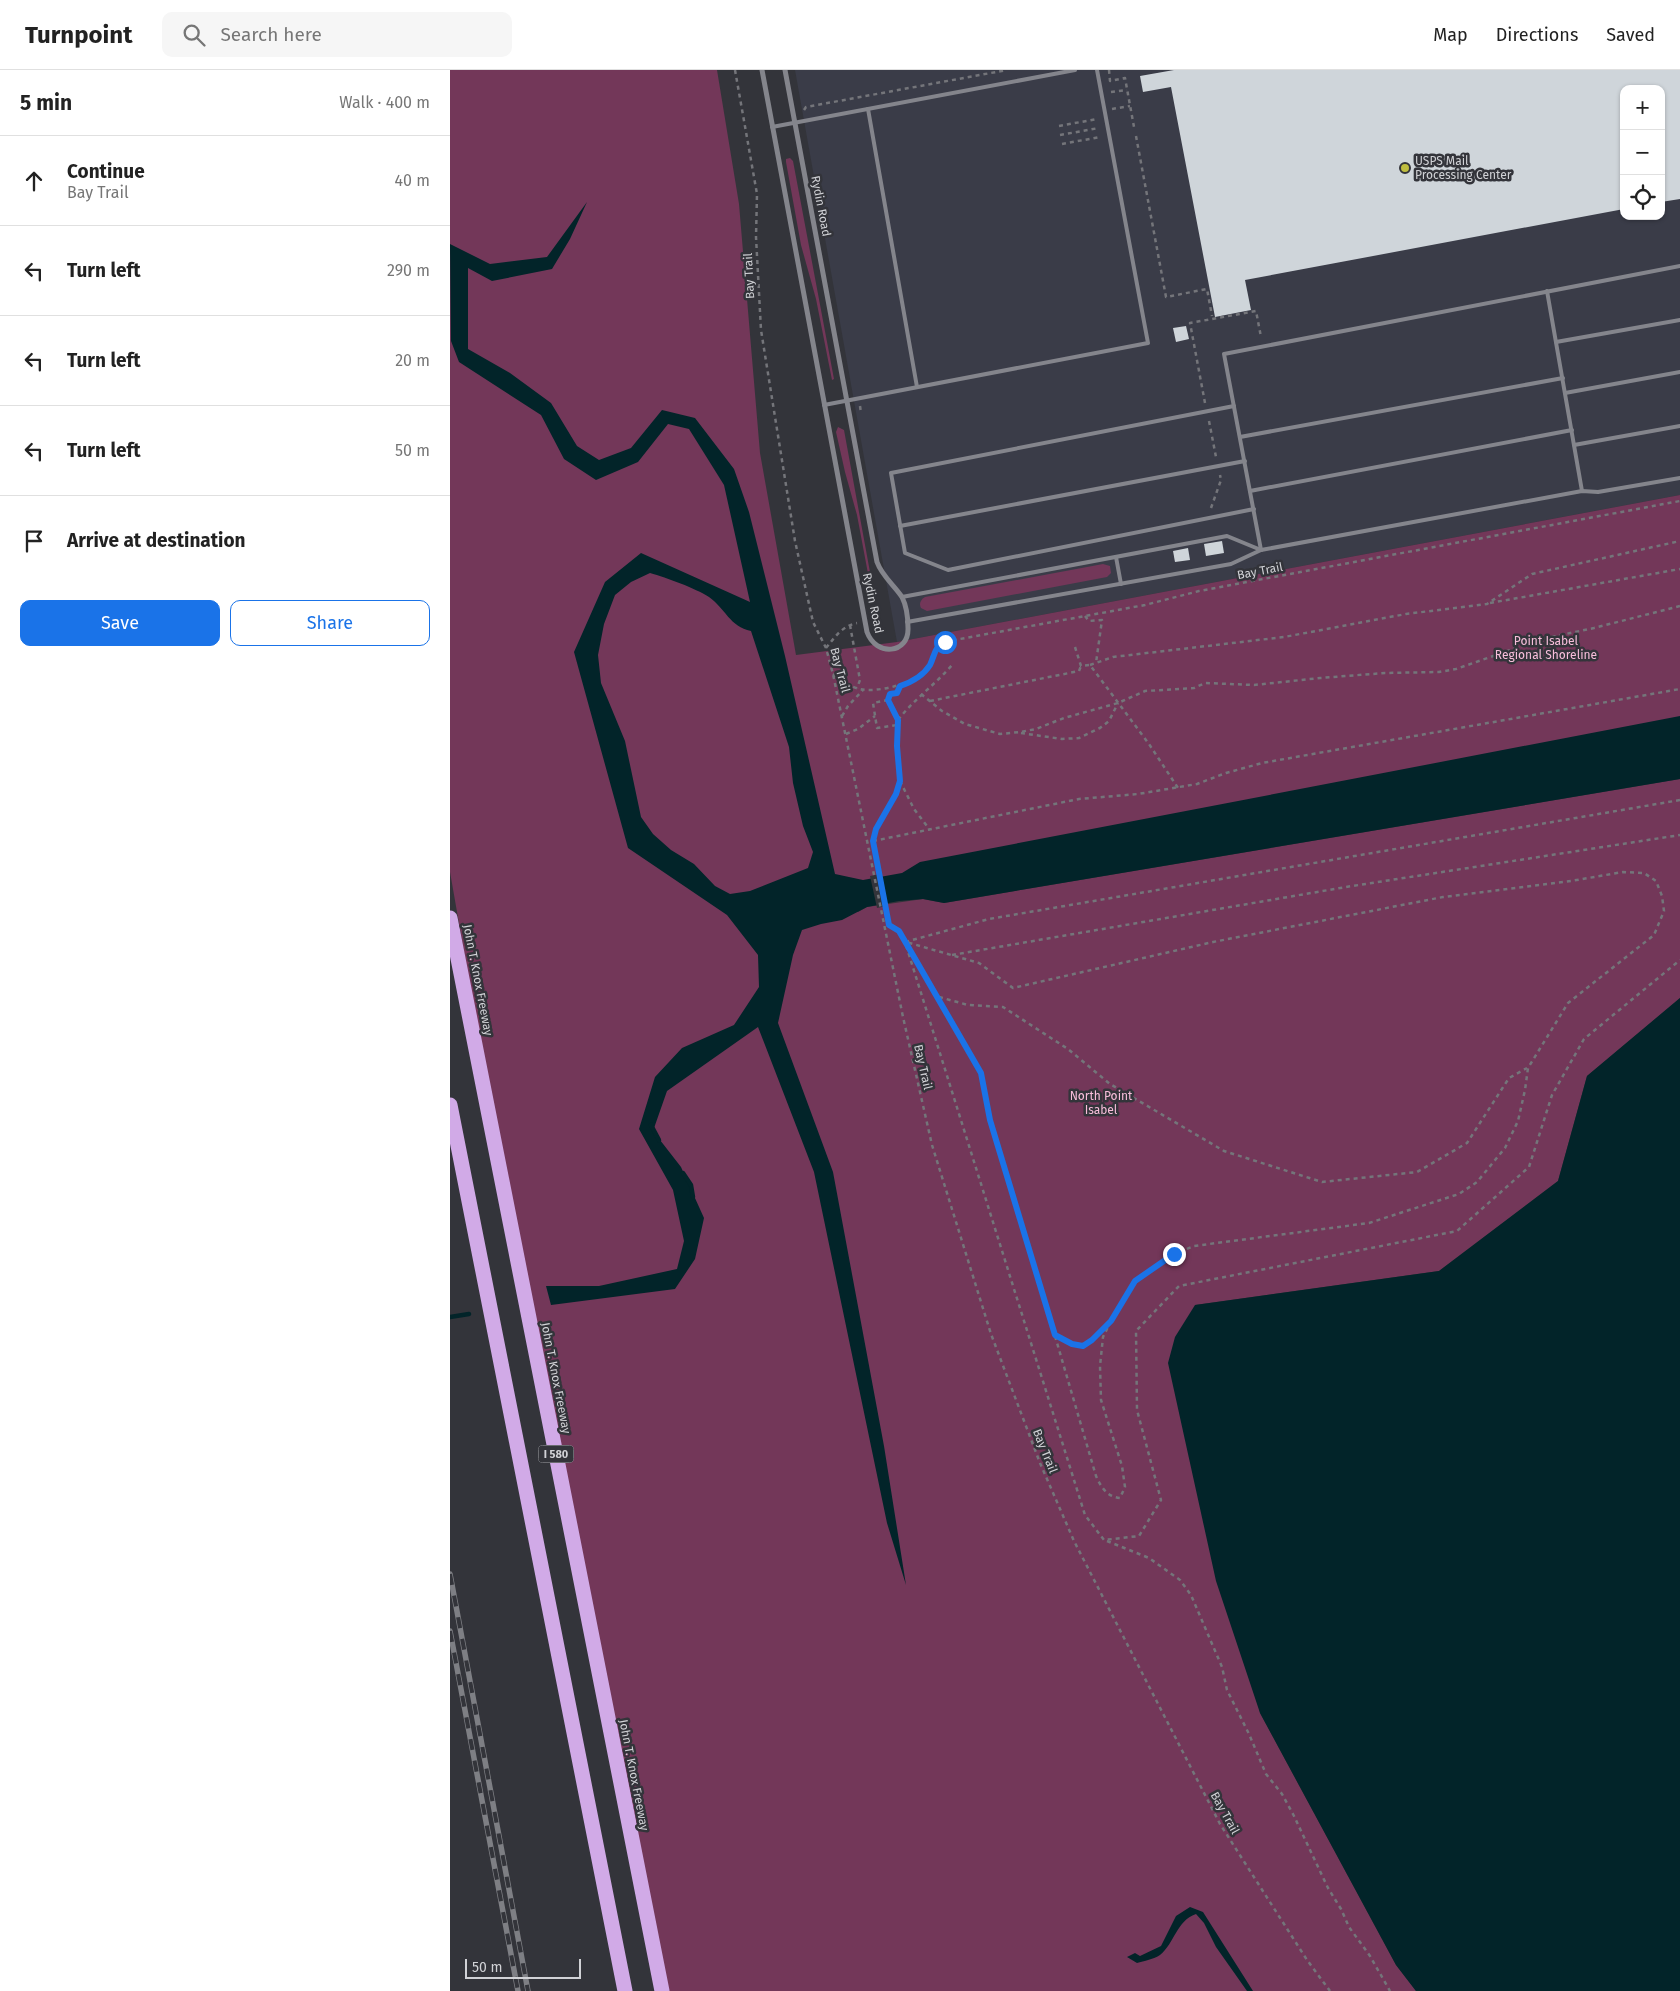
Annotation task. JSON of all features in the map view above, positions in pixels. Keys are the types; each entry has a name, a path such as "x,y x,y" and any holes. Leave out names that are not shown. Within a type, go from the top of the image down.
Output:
{"highway":[{"name":"John T. Knox Freeway","path":"450,918 662,1991"},
{"name":"I 580","path":"450,1104 625,1991"}],"street":[{"name":"Rydin Road","path":"762,70 869,636 873,643 880,648 888,650 896,648 905,641 908,634 908,622 902,597 880,569 877,562 785,70"}],"lane":[{"path":"1037,77 1040,70"},
{"path":"772,127 1076,70"},
{"path":"824,405 1148,343 1097,70"},
{"path":"868,109 917,387"},
{"path":"1261,550 1224,354 1680,266"},
{"path":"1548,291 1582,491"},
{"path":"1556,342 1680,320"},
{"path":"1565,393 1680,372"},
{"path":"1240,437 1563,378"},
{"path":"1234,406 891,474 905,552 948,570 1254,509"},
{"path":"1574,445 1680,426"},
{"path":"1250,491 1572,430"},
{"path":"900,526 1245,461"},
{"path":"908,622 1232,564 1261,550 1582,491 1598,492 1680,478"},
{"path":"902,597 1227,536 1261,550"},
{"path":"1116,557 1121,584"}],"path":[{"name":"Bay Trail","path":"735,70 757,194 756,237 760,330 795,541 813,622 826,648 833,674 880,909 932,1145 991,1334 1040,1463 1074,1541 1220,1824 1307,1960 1330,1991"},
{"path":"804,107 1007,70"},
{"path":"1108,70 1110,80 1125,78 1134,127"},
{"path":"1102,94 1127,90"},
{"path":"1105,110 1130,106"},
{"path":"1059,126 1106,118"},
{"path":"1060,135 1108,126"},
{"path":"1136,136 1166,297 1207,289 1212,316"},
{"path":"1062,144 1100,137"},
{"path":"1208,518 1221,480 1190,324 1256,311 1263,346"},
{"name":"Bay Trail","path":"863,690 900,686 912,681 922,673 930,663 935,650 944,642 1144,605 1199,591 1680,501"},
{"path":"1487,604 1532,574 1594,558 1680,541"},
{"path":"1081,666 1113,657 1284,637 1406,614 1487,604 1680,569"},
{"path":"921,694 942,711 979,728 1000,734 1020,732 1036,729 1064,718 1118,703 1144,691 1194,688 1206,683 1254,685 1385,673 1439,672 1456,669 1542,639 1680,606"},
{"path":"1084,616 1089,621 1102,620 1096,663"},
{"path":"826,648 840,631 850,625 866,622"},
{"path":"850,625 860,680 857,688"},
{"path":"930,701 1079,671 1081,666 1075,647"},
{"path":"930,830 914,809 900,781 897,725 898,720 921,694 942,678 952,665"},
{"path":"1090,665 1149,744 1178,788"},
{"path":"833,674 863,690 848,706 842,716"},
{"path":"898,720 888,700 890,694 897,693 900,686"},
{"path":"873,841 1079,799 1138,794 1178,788 1262,763 1680,689"},
{"path":"888,700 873,703 877,728 897,725"},
{"path":"1020,732 1062,739 1079,738 1100,728 1109,721 1118,703"},
{"path":"846,734 858,729 875,716"},
{"path":"900,781 896,794 876,829 873,841 889,925 899,931 905,942 937,996 981,1073 990,1120 1096,1476 1102,1488 1113,1498 1120,1498 1125,1487 1122,1466 1101,1400 1100,1366 1103,1337 1135,1281 1174,1254 1194,1246 1369,1223 1459,1194 1477,1182 1505,1148 1518,1121 1526,1090 1528,1068 1568,1003 1654,934 1664,911 1662,896 1656,881 1644,873 1624,872 1571,881 1443,897 1213,942 1013,988 979,963 905,942"},
{"path":"905,942 988,919 1680,800"},
{"path":"951,955 1346,887 1680,835"},
{"path":"905,942 1085,1514 1104,1540 1139,1552 1149,1558 1180,1580 1191,1595 1222,1667 1227,1690 1266,1774 1282,1794 1349,1927 1370,1956 1390,1991"},
{"path":"1104,1540 1140,1536 1161,1500 1137,1410 1136,1331 1180,1286 1457,1231 1529,1166 1552,1095 1584,1039 1680,960"},
{"path":"937,996 968,1005 1003,1007 1068,1049 1110,1084 1224,1151 1322,1182 1417,1172 1467,1143 1509,1078 1528,1068"},
{"path":"1055,1335 1072,1344 1083,1346 1092,1340 1111,1321"}],"shaded area":[{"path":"795,70 1680,70 1680,495 897,642"}],"green space":[{"path":"450,70 717,70 739,204 760,453 796,655 897,642 1680,495 1680,751 843,900 858,912 867,907 923,899 944,903 1680,779 1680,998 1587,1076 1558,1181 1439,1271 1195,1305 1260,1713 1396,1965 1416,1991 662,1991 525,1299 450,872"},
{"path":"790,158 793,161 834,379 832,380 816,299 801,245 786,162 786,159"},
{"path":"838,427 844,430 874,594 872,595 857,515 836,432"},
{"path":"1103,564 1110,566 1111,573 1107,577 927,611 920,607 921,601 925,597"}],"water":[{"path":"587,202 570,239 552,269 492,281 468,268 468,349 510,373 551,403 577,446 599,460 631,448 662,410 695,418 734,469 749,512 785,656 835,874 863,880 902,873 920,862 1680,716 1680,779 944,903 923,899 899,901 867,907 842,920 802,930 793,955 778,1023 833,1172 884,1446 906,1585 887,1523 814,1172 758,1027 667,1091 653,1131 681,1167 704,1218 695,1259 675,1289 551,1305 546,1286 599,1286 677,1269 684,1241 673,1190 639,1129 655,1077 682,1048 734,1025 759,987 758,955 727,915 628,848 574,652 605,582 641,553 750,602 724,485 689,429 668,424 638,462 596,480 564,459 541,415 459,362 451,341 450,244 490,264 547,257","holes":["650,573 672,580 709,597 738,626 751,631 789,747 793,783 803,826 813,852 808,868 750,891 730,894 715,886 694,864 671,850 653,834 641,817 625,741 601,683 598,655 604,624 615,595 631,582"]},
{"path":"1680,998 1680,1991 1416,1991 1396,1965 1260,1713 1216,1581 1168,1363 1175,1337 1195,1305 1439,1271 1558,1181 1587,1076"},
{"path":"1190,1907 1203,1912 1253,1991 1247,1991 1216,1947 1204,1923 1196,1914 1184,1922 1160,1955 1137,1963 1127,1957 1135,1953 1140,1956 1161,1946 1176,1916"}],"pier":[{"path":"880,874 886,906 877,908 870,876"}],"building":[{"name":"USPS Mail Processing Center","path":"1174,70 1680,70 1680,199 1665,201 1665,85 1620,85 1620,210 1245,280 1251,310 1215,317 1171,87 1143,92 1140,76"},
{"path":"1186,326 1189,339 1176,342 1173,328"},
{"path":"1222,541 1224,553 1206,556 1204,544"},
{"path":"1188,548 1190,560 1175,562 1173,551"}],"waterway":[{"path":"651,1125 659,1140"},
{"path":"683,1173 691,1185 693,1197"},
{"path":"450,1317 469,1314"}],"railway":[{"path":"450,1574 528,1991"},
{"path":"450,1631 518,1991"}],"place":[{"name":"USPS Mail Processing Center","path":"1405,168"}],"route":[{"path":"945,642 935,650 925,671 920,676 900,686 897,693 890,694 888,700 898,720 897,746 900,781 896,794 876,829 873,841 889,925 899,931 981,1073 990,1120 1055,1335 1063,1341 1083,1346 1092,1340 1111,1321 1135,1281 1174,1254"}],"park label":[{"name":"Point Isabel Regional Shoreline","path":"1546,648"},
{"name":"North Point Isabel","path":"1101,1103"}]}
